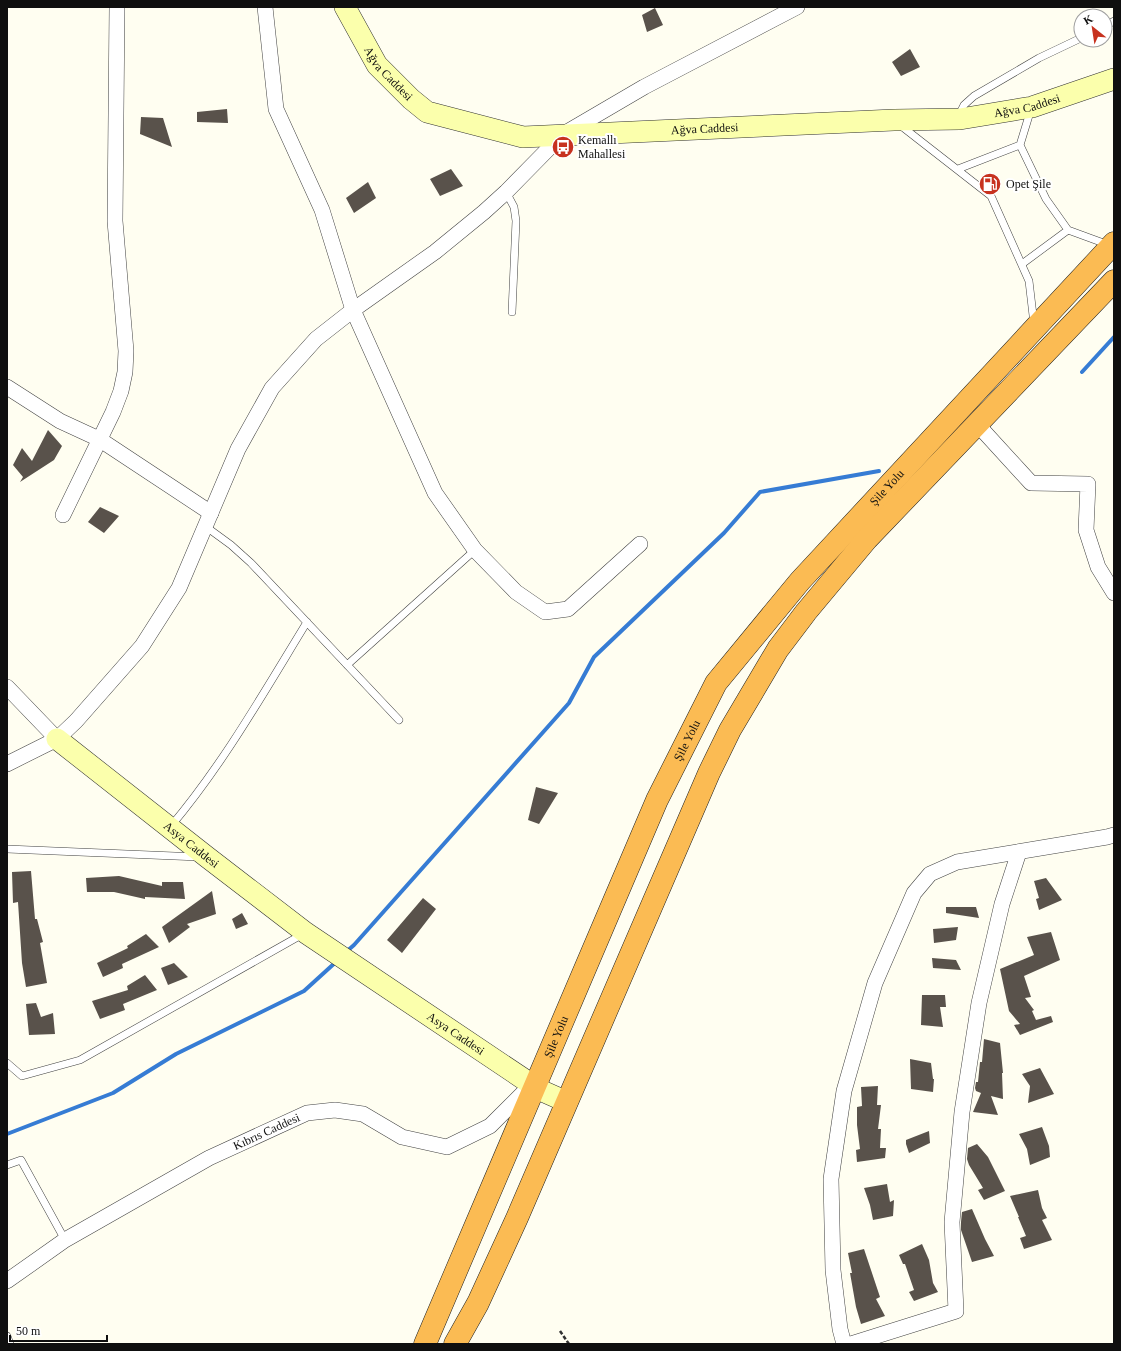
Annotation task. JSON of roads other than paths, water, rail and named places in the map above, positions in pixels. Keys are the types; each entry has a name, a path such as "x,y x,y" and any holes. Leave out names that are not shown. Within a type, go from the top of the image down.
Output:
{"highway":[{"name":"Şile Yolu","path":"425,1344 533,1085 657,800 716,683 800,581 1113,244"},
{"name":"Şile Yolu","path":"455,1344 478,1303 517,1218 708,773 730,730 778,649 806,612 867,539 1114,281"}],"street":[{"path":"63,516 113,412 121,391 125,372 126,351 115,221 118,7"},
{"path":"265,7 276,109 322,210 353,310 436,493 475,550 516,592 545,612 568,609 640,544"},
{"name":"Ağva Caddesi","path":"345,7 377,65 411,99 427,112 523,137 894,120 960,119 1032,107 1114,79"},
{"path":"7,764 57,739 76,721 142,646 179,588 238,450 272,388 316,339 353,310 436,252 506,192 562,135 644,87 797,7"},
{"path":"7,387 60,421 99,439 208,520"},
{"path":"977,424 1031,483 1088,484 1086,530 1098,567 1114,594"},
{"path":"7,687 57,739"},
{"name":"Asya Caddesi","path":"57,739 169,828 306,933 533,1085 567,1102"},
{"path":"844,1344 840,1328 832,1270 831,1179 844,1091 875,983 914,893 930,874 957,862 1114,835"},
{"path":"851,1344 956,1311 952,1222 962,1112 979,1003 1002,904 1019,852"},
{"name":"Kıbrıs Caddesi","path":"7,1281 65,1240 209,1158 307,1113 335,1110 363,1114 402,1137 447,1147 490,1126 533,1085"}],"lane":[{"path":"960,119 961,111 964,105 974,96 1039,58 1073,42"},
{"path":"1032,107 1020,145 1046,199 1068,230 1113,244"},
{"path":"894,120 991,196 1029,281 1034,330"},
{"path":"958,169 1020,145"},
{"path":"506,192 514,206 516,221 512,312"},
{"path":"1022,264 1068,230"},
{"path":"208,520 218,535 241,554 399,720"},
{"path":"347,665 475,550"},
{"path":"169,828 226,754 307,622"},
{"path":"7,849 207,857"},
{"path":"7,1063 22,1076 80,1060 306,933"},
{"path":"7,1165 21,1160 65,1240"},
{"path":"7,1336 10,1344"}],"waterway":[{"path":"1082,372 1114,337"},
{"path":"346,952 354,945 569,703 594,657 724,533 760,492 879,471"},
{"path":"7,1134 113,1093 176,1054 304,991 337,961"}],"place":[{"name":"Kemallı Mahallesi","path":"563,147"},
{"name":"Opet Şile","path":"990,184"}]}
